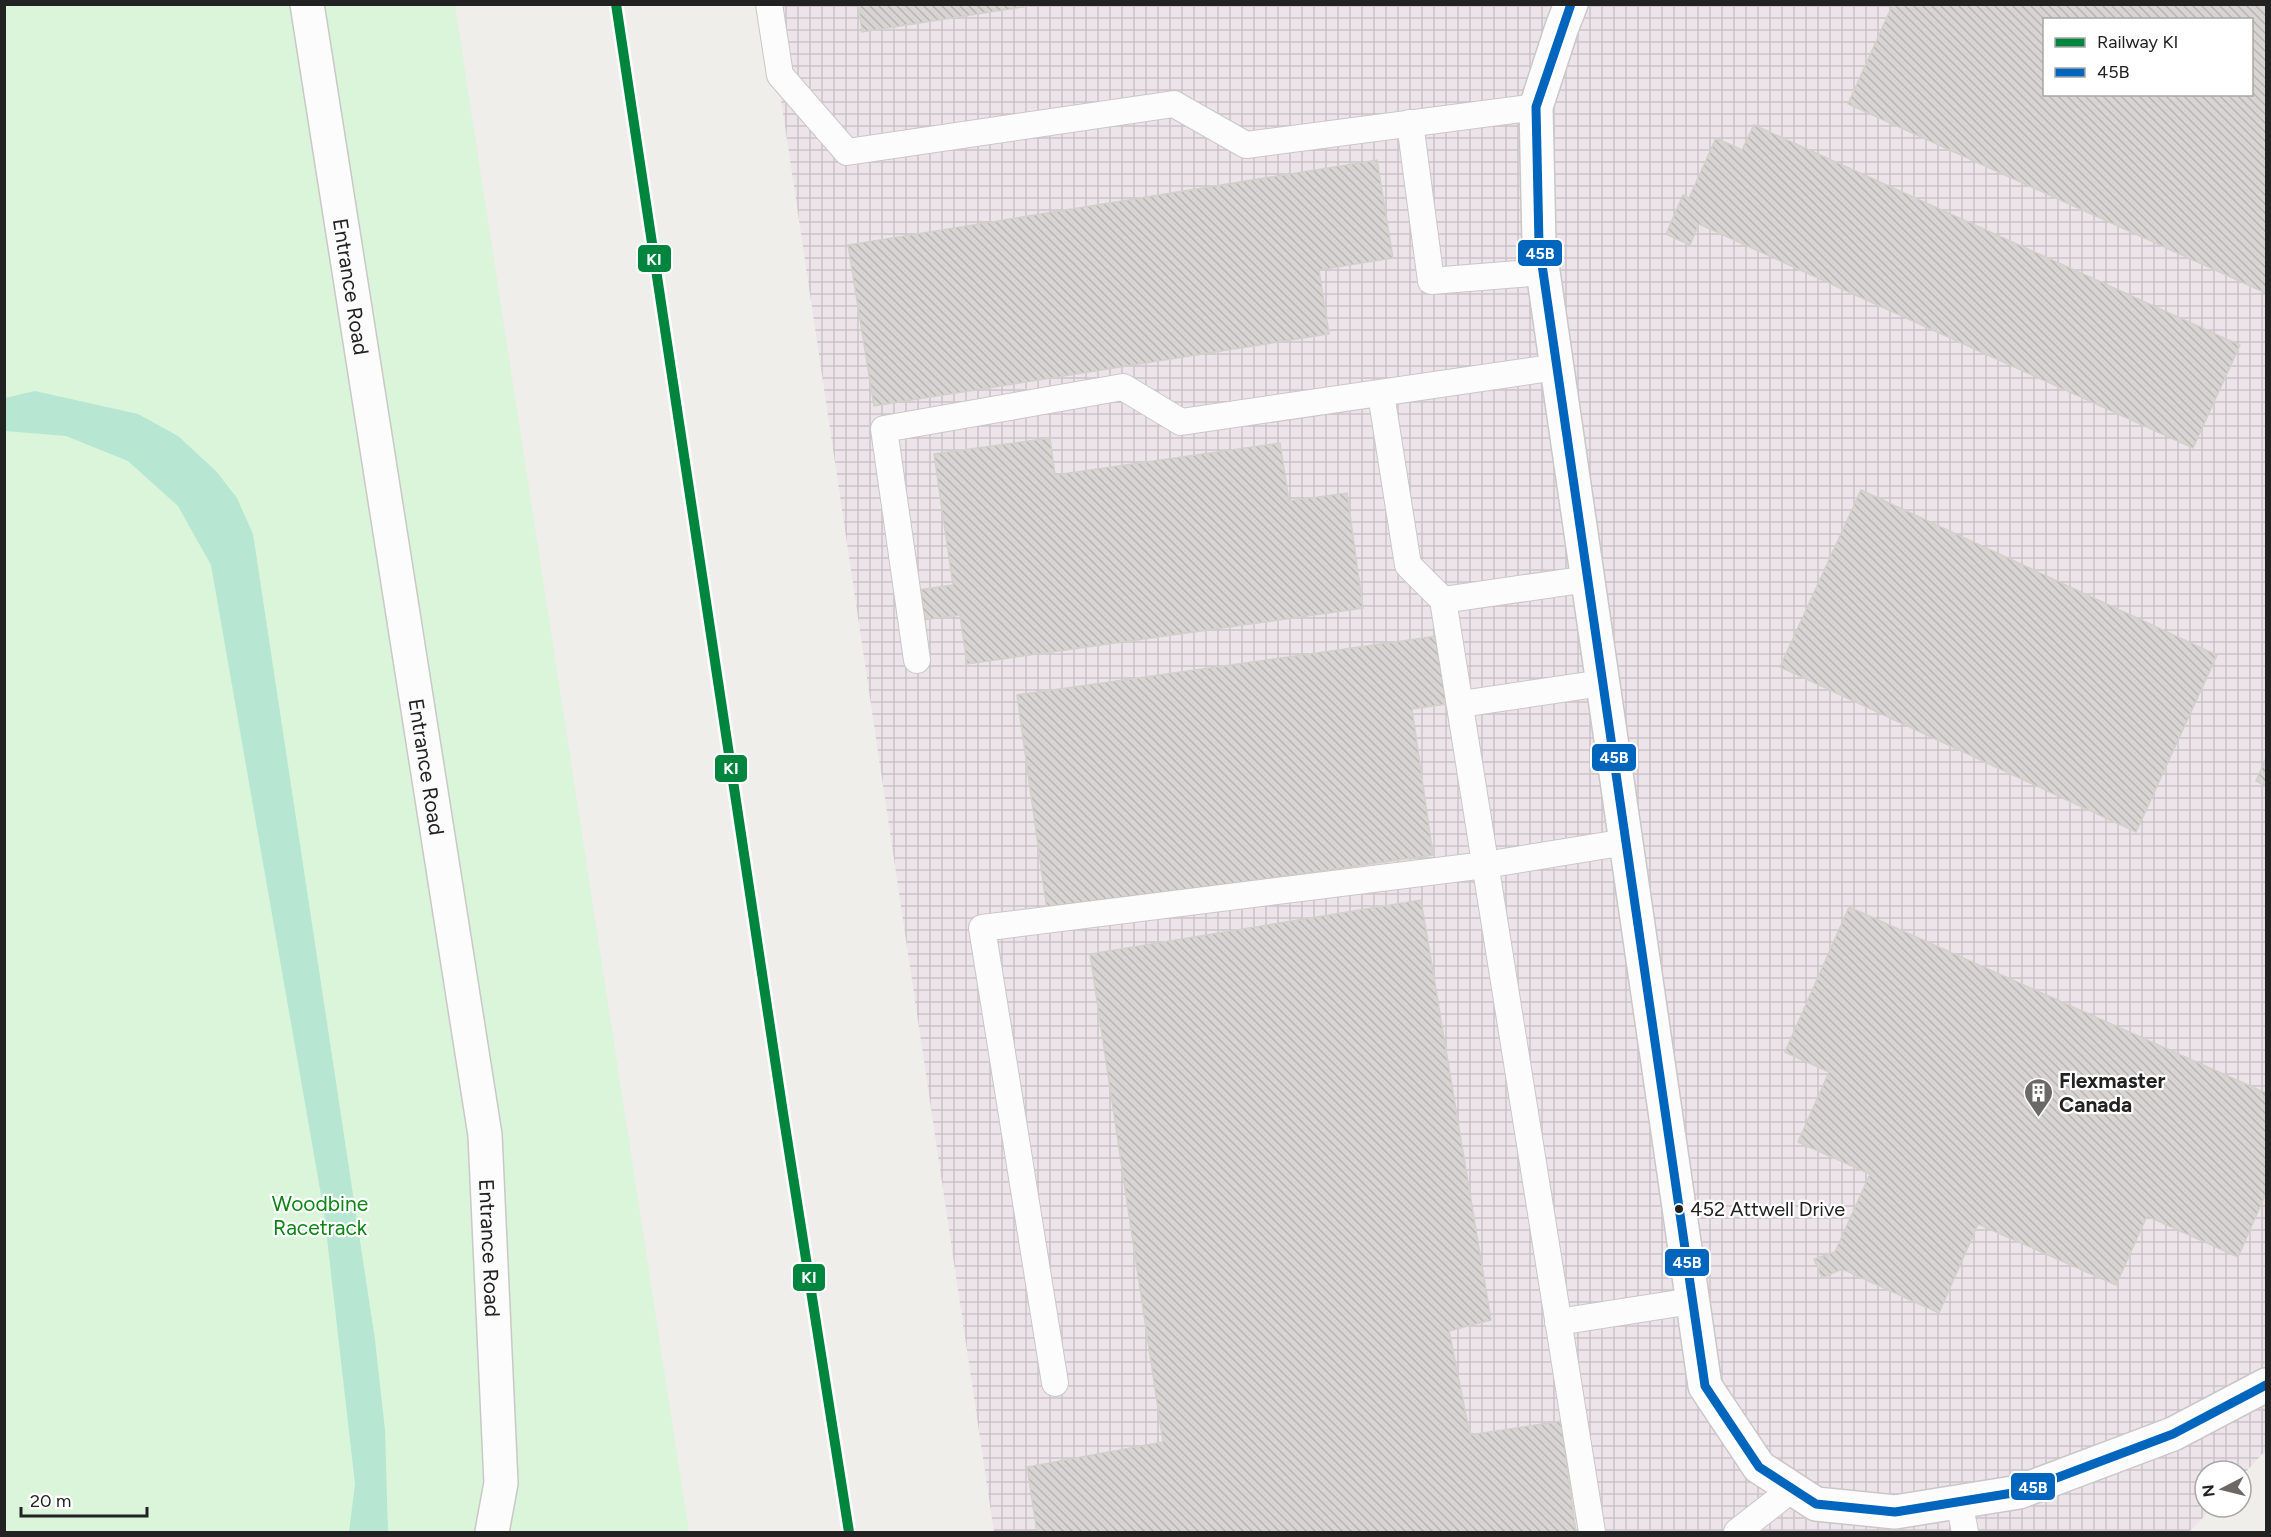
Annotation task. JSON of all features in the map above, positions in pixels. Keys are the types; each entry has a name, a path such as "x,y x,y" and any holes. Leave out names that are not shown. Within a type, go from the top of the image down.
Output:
{"street":[{"name":"Entrance Road","path":"307,4 485,1135 501,1483 492,1533"},
{"path":"1571,4 1536,107 1539,244 1705,1386 1758,1467 1816,1504 1962,1517 2019,1492 2163,1438 2266,1385"}],"lane":[{"path":"769,4 780,75 847,152 1174,104 1246,145 1536,107"},
{"path":"1410,123 1431,281 1543,272"},
{"path":"917,660 884,429 1124,387 1181,422 1557,368"},
{"path":"1381,394 1408,565 1443,600 1592,1533"},
{"path":"1443,600 1588,579"},
{"path":"1461,704 1602,683"},
{"path":"1055,1383 982,928 1485,865 1626,842"},
{"path":"1558,1322 1692,1301"},
{"path":"1737,1533 1792,1489"}],"shaded area":[{"path":"767,5 2266,5 2266,1450 2253,1464 2253,1459 2193,1459 2193,1519 2201,1519 2189,1532 994,1532"}],"green space":[{"name":"Woodbine Racetrack","path":"5,5 455,5 689,1532 5,1532"},
{"path":"35,391 138,414 178,436 216,471 237,498 253,534 375,1340 385,1430 388,1532 349,1532 355,1484 324,1212 211,565 178,506 128,461 66,436 5,431 5,398"}],"building":[{"path":"858,4 1042,4 862,32"},
{"path":"1893,4 2266,4 2266,293 1848,104"},
{"path":"1754,125 2240,345 2193,448 1699,224 1690,245 1666,234 1683,195 1689,198 1716,138 1742,150"},
{"path":"1377,160 1393,258 1319,270 1329,334 874,406 848,245"},
{"path":"1050,438 1055,475 1280,443 1289,501 1347,493 1363,608 967,664 960,615 923,620 918,590 953,585 934,454"},
{"path":"1861,490 2217,655 2136,832 1780,667"},
{"path":"1437,636 1447,704 1412,709 1433,855 1047,910 1017,695"},
{"path":"2266,758 2266,786 2256,781"},
{"path":"1421,900 1491,1320 1449,1331 1470,1435 1561,1421 1576,1532 1037,1532 1027,1467 1163,1442 1090,954"},
{"name":"Flexmaster Canada","path":"1849,907 2266,1093 2266,1193 2238,1257 2147,1216 2116,1285 1978,1224 1939,1313 1842,1269 1822,1278 1814,1259 1835,1252 1870,1174 1798,1142 1829,1072 1785,1052"}],"rail line":[{"name":"KI","path":"616,4 783,1113 849,1532"}],"transit line":[{"name":"45B","path":"1571,4 1536,107 1539,244 1705,1386 1759,1467 1816,1504 1895,1512 2019,1492 2173,1434 2266,1385"}],"place":[{"name":"Flexmaster Canada","path":"2038,1118"},
{"name":"452 Attwell Drive","path":"1679,1209"}]}
